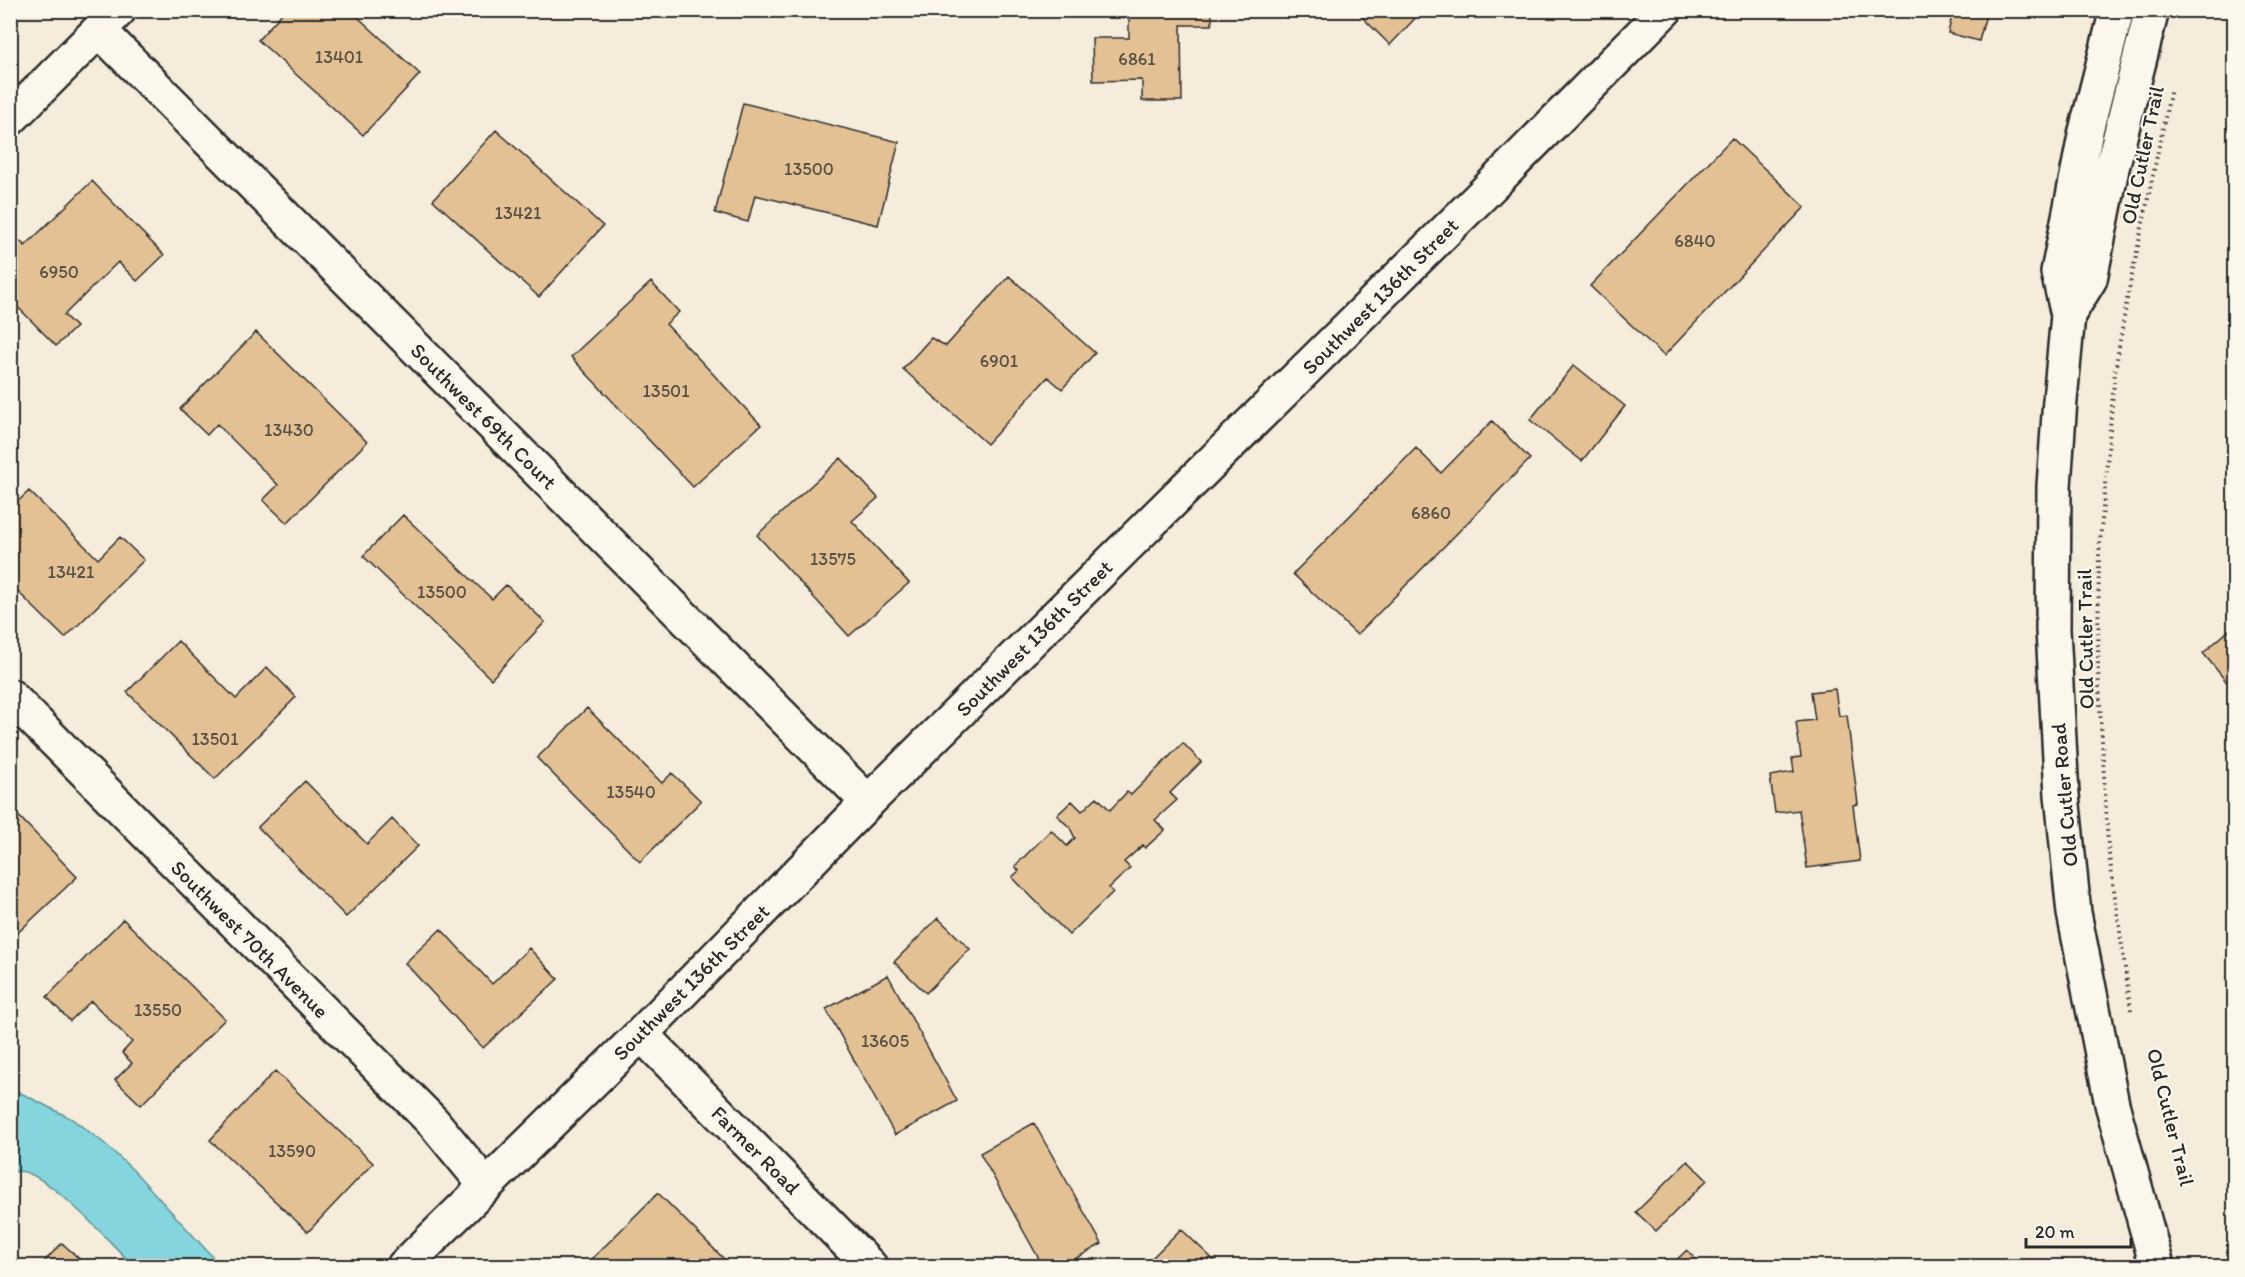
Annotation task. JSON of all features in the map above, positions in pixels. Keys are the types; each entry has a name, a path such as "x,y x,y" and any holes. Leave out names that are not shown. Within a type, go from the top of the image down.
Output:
{"street":[{"name":"Southwest 136th Street","path":"404,1266 641,1034 868,802 1475,202 1665,10"},
{"path":"2068,315 2058,272 2086,131 2117,10"},
{"path":"2068,315 2090,279 2112,168 2152,10"},
{"name":"Southwest 69th Court","path":"109,20 868,802"},
{"path":"10,119 109,20"},
{"name":"Old Cutler Road","path":"2068,315 2054,486 2053,543 2053,630 2062,795 2074,913 2100,1047 2112,1104 2157,1266"},
{"name":"Southwest 70th Avenue","path":"10,696 434,1123 486,1186"},
{"name":"Farmer Road","path":"641,1034 870,1266"}],"path":[{"name":"Old Cutler Trail","path":"2133,1021 2108,847 2098,669 2099,553 2115,371 2128,294 2173,77"}],"water":[{"path":"11,1088 72,1119 104,1143 133,1170 221,1266 126,1266 126,1258 88,1219 53,1188 22,1171 11,1174"}],"building":[{"path":"285,10 350,10 420,74 363,135 258,40"},
{"path":"1141,10 1212,10 1212,25 1181,25 1182,101 1142,101 1142,80 1093,81 1092,38 1129,38 1129,15 1141,15"},
{"path":"1355,10 1423,10 1390,45"},
{"path":"1932,10 1997,10 1996,14 1987,11 1979,41 1948,33 1952,16"},
{"path":"743,103 899,142 878,225 755,195 748,222 715,213"},
{"path":"496,130 603,226 539,297 433,200"},
{"path":"1732,138 1805,207 1664,356 1590,286"},
{"path":"92,181 164,255 137,281 118,262 64,315 76,327 56,346 10,299 10,239 14,235 25,246"},
{"path":"1009,276 1095,353 1062,389 1048,377 987,444 903,369 931,338 946,346"},
{"path":"651,282 679,312 666,324 761,425 693,487 571,357"},
{"path":"256,332 367,442 287,523 263,500 278,485 217,424 207,435 180,409"},
{"path":"1574,365 1625,406 1582,461 1530,420"},
{"path":"2234,397 2234,457 2231,457"},
{"path":"1492,421 1530,459 1357,635 1293,574 1416,448 1441,473"},
{"path":"841,458 878,498 852,521 909,583 849,636 757,535"},
{"path":"29,491 98,559 120,537 144,560 65,638 10,584 10,509"},
{"path":"403,515 492,599 506,585 545,622 491,679 363,556"},
{"path":"2234,626 2234,691 2203,653"},
{"path":"178,641 236,699 267,667 296,697 215,779 127,692"},
{"path":"1835,689 1839,716 1847,715 1858,804 1853,805 1860,861 1807,868 1799,810 1775,813 1770,776 1794,772 1792,758 1801,757 1796,722 1815,720 1811,692"},
{"path":"587,708 662,783 672,773 701,801 640,862 537,758"},
{"path":"1183,743 1201,762 1170,793 1177,800 1155,820 1165,830 1145,848 1143,845 1124,862 1130,868 1109,888 1113,892 1069,935 1012,877 1019,871 1015,866 1051,830 1067,846 1075,838 1070,828 1057,815 1072,801 1082,811 1097,797 1110,810 1127,792 1131,795"},
{"path":"305,781 367,844 392,819 418,846 346,917 258,827"},
{"path":"10,807 77,877 10,940"},
{"path":"938,918 970,949 926,993 894,962"},
{"path":"123,919 225,1019 141,1105 115,1080 132,1063 122,1053 132,1042 91,1001 70,1021 47,997"},
{"path":"441,929 492,984 529,948 558,979 483,1048 405,963"},
{"path":"888,975 957,1101 895,1135 826,1009"},
{"path":"275,1071 373,1163 308,1232 210,1140"},
{"path":"1034,1123 1102,1244 1062,1266 1043,1266 980,1153"},
{"path":"1688,1161 1707,1180 1656,1231 1636,1212"},
{"path":"658,1193 731,1266 585,1266"},
{"path":"1181,1229 1220,1266 1144,1266"},
{"path":"62,1243 87,1266 40,1266"},
{"path":"1687,1250 1701,1265 1670,1266"}]}
